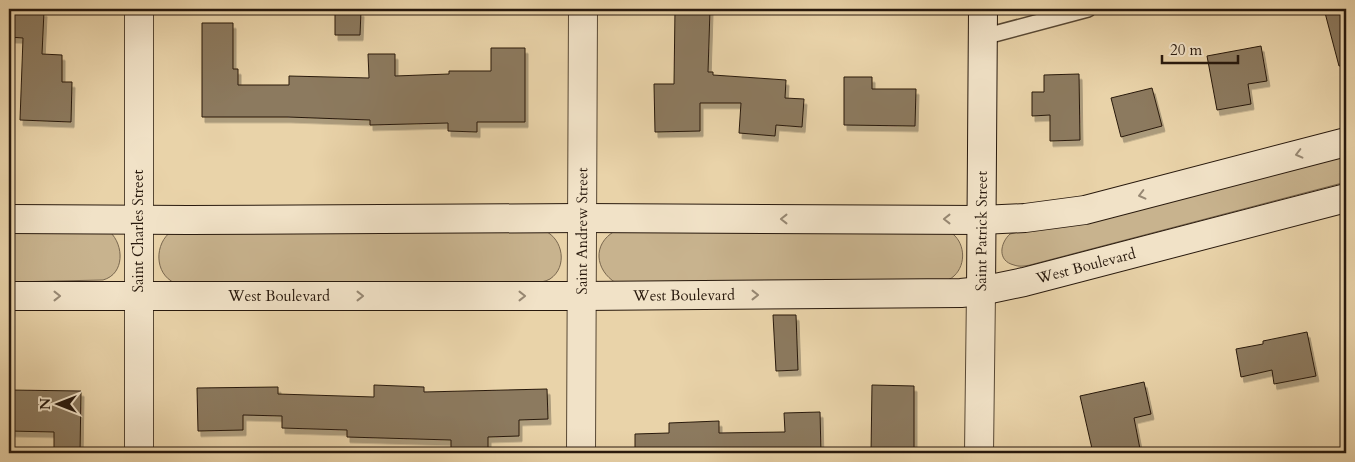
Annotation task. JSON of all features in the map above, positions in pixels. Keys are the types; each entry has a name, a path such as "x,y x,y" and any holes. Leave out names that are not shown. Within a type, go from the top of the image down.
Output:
{"street":[{"name":"Saint Charles Street","path":"138,9 139,453"},
{"name":"Saint Andrew Street","path":"581,453 583,9"},
{"name":"Saint Patrick Street","path":"979,453 983,9"},
{"path":"9,219 582,218 981,220 1025,218 1084,210 1346,142"},
{"name":"West Boulevard","path":"9,296 943,294 981,291 1024,282 1346,198"}],"lane":[{"path":"983,37 1088,9"}],"shaded area":[{"path":"1346,151 1346,182 1030,265 1014,265 1005,260 1003,256 1002,247 1010,234"},
{"path":"9,229 110,232 115,238 120,251 119,266 110,277 103,280 9,282"},
{"path":"172,231 545,231 556,240 561,253 561,261 556,274 550,279 534,283 175,283 163,273 159,258 162,243"},
{"path":"615,231 950,232 959,241 962,259 961,265 954,276 943,282 616,283 604,271 599,257 602,243"}],"building":[{"path":"675,9 710,9 708,72 713,72 713,75 786,80 785,98 804,99 802,127 776,125 775,136 739,133 741,103 700,103 700,131 655,132 654,84 674,84"},
{"path":"1324,9 1346,9 1346,65 1339,66"},
{"path":"9,10 44,11 42,54 62,55 62,82 72,82 71,122 20,120 23,38 9,37"},
{"path":"335,10 361,11 360,35 335,35"},
{"path":"202,23 233,23 233,69 238,69 238,85 289,85 289,76 369,78 368,54 395,54 395,76 449,74 449,71 491,71 491,48 525,48 525,122 477,122 477,132 448,131 448,123 370,125 370,120 288,117 202,117"},
{"path":"1261,46 1267,81 1248,84 1251,104 1217,110 1207,56"},
{"path":"1079,74 1080,140 1050,141 1050,115 1032,116 1032,92 1044,92 1044,75"},
{"path":"844,77 872,77 872,89 916,89 915,126 844,125"},
{"path":"1152,88 1162,126 1121,137 1111,98"},
{"path":"773,315 796,315 798,370 776,371"},
{"path":"1307,332 1316,376 1274,384 1272,370 1241,377 1236,349"},
{"path":"1144,382 1151,414 1134,418 1140,449 1123,453 1093,453 1080,396"},
{"path":"374,385 424,387 424,392 547,389 548,419 519,420 519,436 488,437 488,448 451,448 451,440 347,437 347,430 282,428 282,416 243,415 243,430 198,431 197,388 278,387 278,394 374,397"},
{"path":"872,385 914,386 914,453 871,453"},
{"path":"9,390 81,391 80,453 54,453 54,432 9,431"},
{"path":"820,412 821,453 635,453 635,434 669,433 669,423 719,421 719,433 785,432 784,413"}]}
